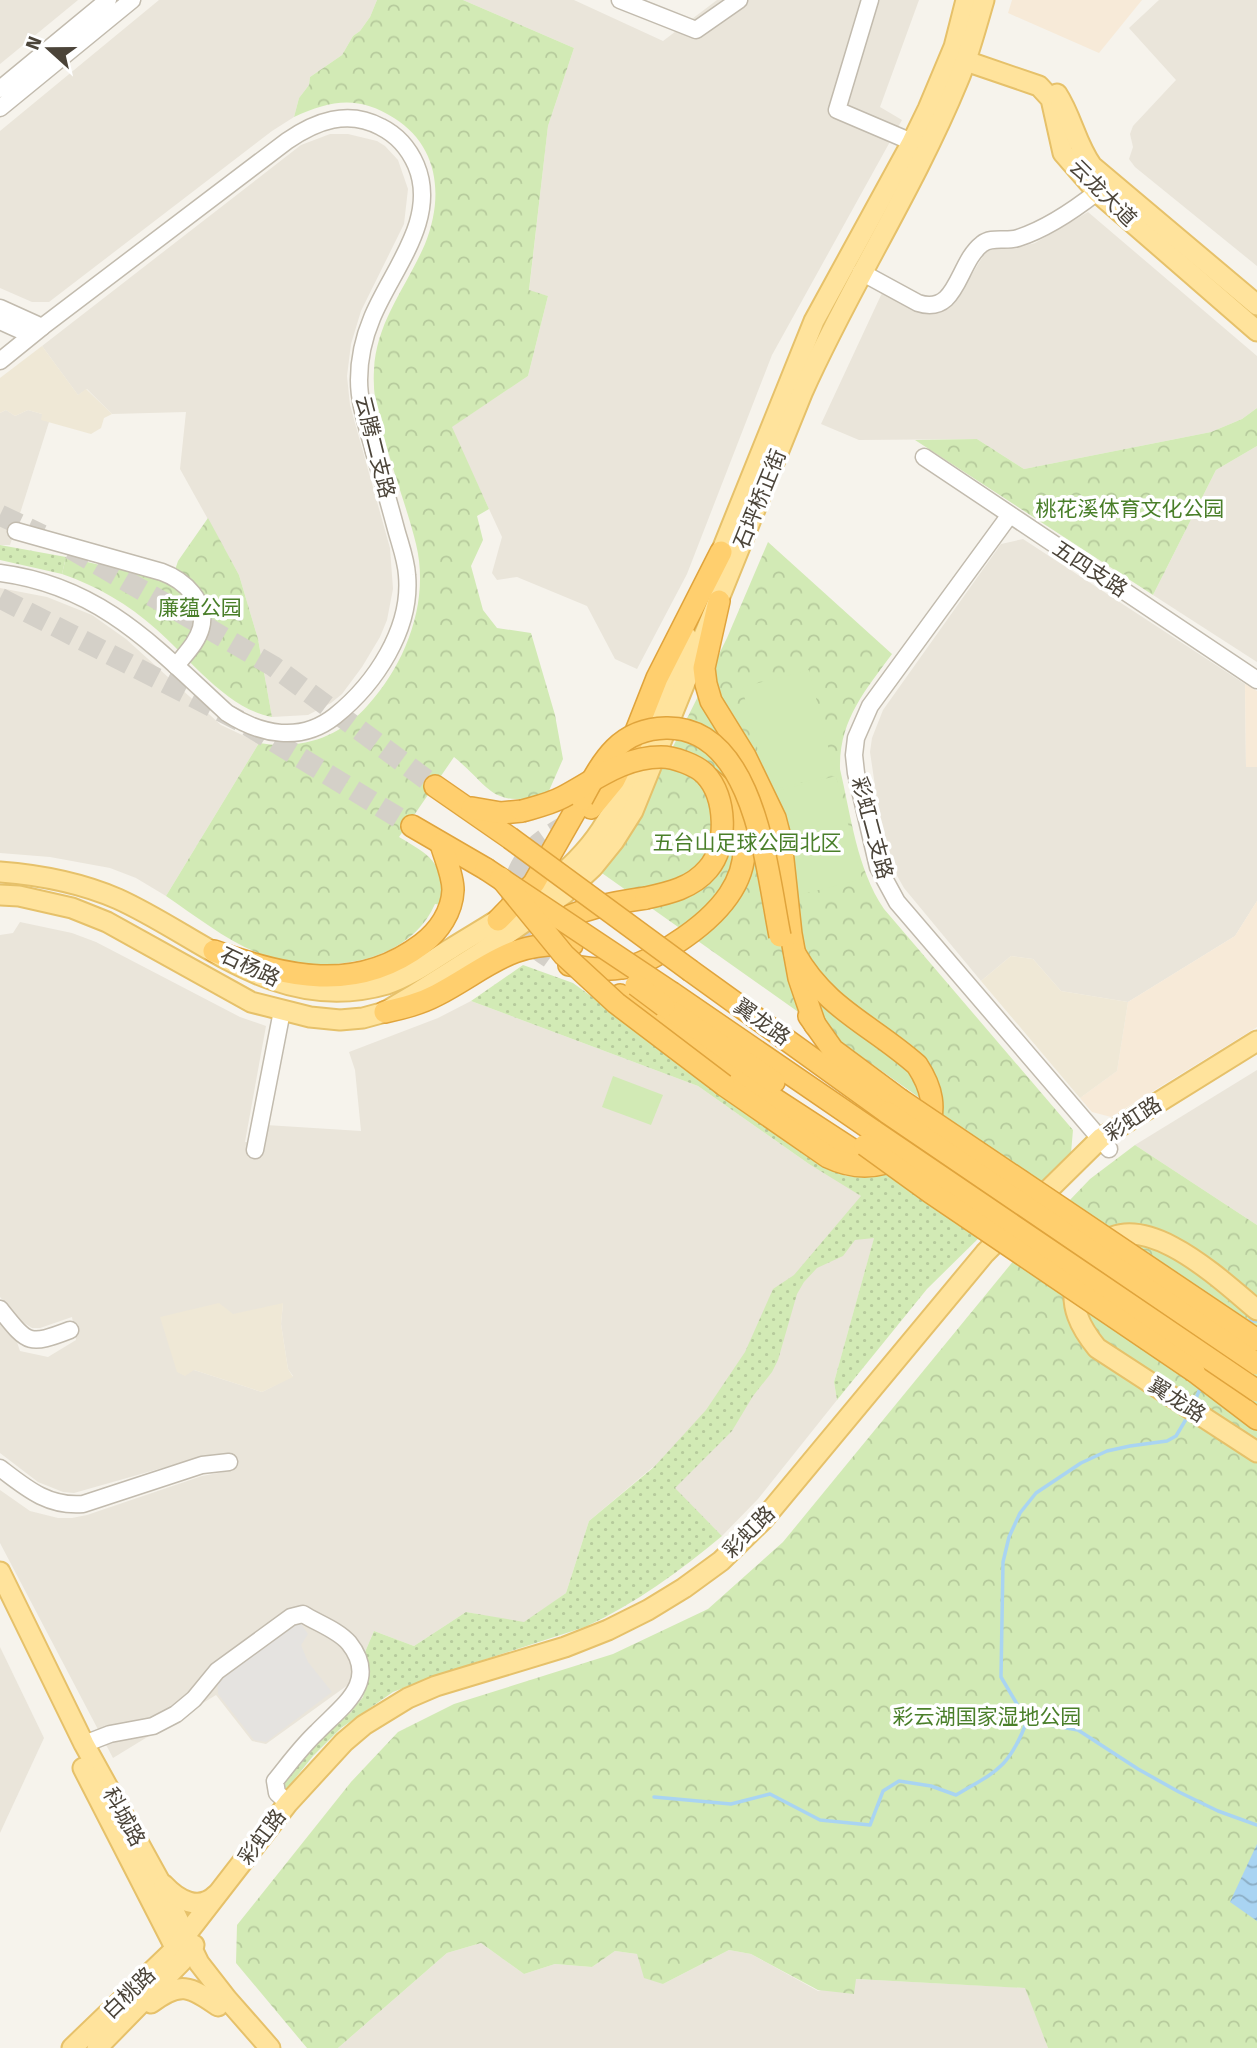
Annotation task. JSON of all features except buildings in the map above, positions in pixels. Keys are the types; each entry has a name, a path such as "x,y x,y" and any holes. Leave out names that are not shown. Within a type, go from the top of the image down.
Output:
{"highway":[{"path":"498,920 534,883 587,804 614,780 657,678 721,552"},
{"path":"719,601 704,668 711,701 745,756 775,818 781,841 793,984 815,1025 833,1050 894,1106 1257,1340"},
{"path":"493,873 564,955 616,1003 724,1085 828,1157 859,1167 889,1163 915,1147 926,1136 932,1121 933,1106 926,1079 917,1065 833,1002 806,974 789,941 751,806 731,765 706,739 690,730 645,730 614,748 600,766 587,804"},
{"path":"464,806 501,813 522,811 561,799 611,769 631,761 663,757 678,760 705,774 730,798 743,833 744,851 740,875 719,910 701,927 657,956 625,968 596,969 562,956"},
{"path":"385,1012 409,1007 436,996 484,958 566,916 607,904 678,890 695,881 709,869 719,851 723,829 722,810 705,774"},
{"name":"翼龙路","path":"435,786 691,971 894,1106 1257,1364"},
{"name":"翼龙路","path":"412,826 493,873 866,1144 1257,1391"},
{"path":"214,951 275,970 316,976 364,973 393,962 429,939 446,916 453,888 441,844"},
{"path":"484,958 548,943 562,956 736,1074 866,1144 930,1192 1194,1371 1257,1419"},
{"path":"562,956 602,960 668,999"},
{"path":"1204,1357 1257,1401"}],"main road":[{"name":"石坪桥正街","path":"498,920 553,881 582,855 617,804 631,777 814,320 912,142 950,57 966,0"},
{"name":"石坪桥正街","path":"484,958 564,894 593,867 634,811 803,391 831,330 928,148 967,57 984,0"},
{"name":"云龙大道","path":"967,57 1039,86 1051,99 1063,153 1097,192 1257,331"},
{"name":"云龙大道","path":"967,57 1040,80 1050,86 1066,108 1082,153 1092,166 1257,305"},
{"name":"石杨路","path":"0,872 46,878 98,891 145,912 251,971 281,983 314,991 341,992 389,983 409,974 498,920"},
{"name":"石杨路","path":"0,895 19,896 72,908 107,922 251,1002 282,1011 340,1020 385,1012"},
{"name":"彩虹路","path":"183,1948 288,1803 344,1742 386,1710 436,1686 565,1647 608,1630 672,1596 721,1561 763,1520 985,1253 1105,1144 1257,1041"},
{"name":"彩虹路","path":"183,1948 297,1809 351,1749 370,1733 413,1707 438,1696 569,1656 613,1638 689,1597 734,1564 775,1526 996,1260 1105,1144 1257,1056"},
{"name":"翼龙路","path":"1257,1310 1188,1254 1162,1241 1142,1236 1106,1239 1089,1256 1077,1275 1073,1291 1079,1321 1097,1348 1257,1452"},
{"name":"科城路","path":"0,1572 84,1744 159,1880 183,1948 270,2048"},
{"name":"科城路","path":"0,1601 183,1948 218,2006 255,2048"},
{"path":"159,1880 180,1899 202,1904 212,1899 231,1879"},
{"name":"白桃路","path":"97,2048 117,2029 183,1948"},
{"name":"白桃路","path":"72,2048 183,1948"},
{"path":"117,2029 173,1989 191,1989 218,2006"}],"street":[{"path":"0,89 108,0"},
{"path":"0,108 132,0"},
{"path":"620,0 696,30 739,0"},
{"path":"870,0 837,110 912,142"},
{"name":"云腾二支路","path":"0,361 287,141 314,125 339,118 367,121 390,132 408,151 414,162 421,186 420,213 411,241 372,318 362,348 359,372 363,410 408,576 402,622 390,650 355,700 325,724 297,733 272,733 246,725 227,713 119,617 52,584 0,573"},
{"path":"861,272 918,303 928,307 938,305 947,299 973,254 985,241 1022,236 1073,211 1097,192"},
{"path":"0,308 36,331"},
{"path":"0,320 36,331"},
{"name":"五四支路","path":"924,457 1257,680"},
{"name":"彩虹二支路","path":"1009,516 870,706 856,738 856,773 878,867 897,902 1105,1144"},
{"path":"16,531 162,572 181,581 196,598 202,618 198,636 176,666"},
{"path":"255,1150 282,1011"},
{"path":"0,1309 22,1335 34,1341 46,1340 70,1330"},
{"path":"0,1468 37,1496 48,1501 72,1505 83,1504 211,1463 229,1462"},
{"path":"84,1744 110,1734 153,1726 176,1714 194,1699 217,1671 291,1617 303,1614 348,1642 357,1655 360,1674 355,1691 347,1703 315,1733 275,1781 276,1793 288,1803"}],"shaded area":[{"path":"0,0 78,0 0,64"},
{"path":"159,0 377,0 370,17 353,36 342,55 310,77 309,85 299,98 294,117 49,302 32,302 0,288 0,131"},
{"path":"463,0 574,0 663,41 717,0 919,0 880,107 902,120 772,355 687,574 637,669 615,659 587,606 517,577 497,580 492,573 502,537 451,427 528,376 548,296 529,291 548,126 574,48"},
{"path":"1012,0 1142,0 1099,53 1008,13"},
{"path":"1159,0 1257,0 1257,266 1135,167 1129,159 1133,147 1130,134 1133,126 1176,80 1129,28"},
{"path":"330,134 348,134 377,141 385,146 398,160 408,189 404,224 361,311 351,344 347,376 350,405 390,548 393,589 387,620 380,637 342,694 308,715 272,717 258,639 239,575 180,469 186,412 112,414 87,389 78,395 42,346 301,145"},
{"path":"1088,212 1257,356 1257,408 1242,419 1211,432 1024,469 977,439 859,440 821,424 882,293 922,313 940,312 955,301 985,253 991,249 1017,248 1035,243"},
{"path":"42,346 78,395 86,389 112,414 104,418 101,428 91,434 41,420 42,414 28,410 15,416 6,410 0,413 0,378"},
{"path":"6,410 15,416 28,410 42,414 42,419 49,422 10,545 0,545 0,413"},
{"path":"1257,446 1257,662 1153,595 1216,470"},
{"path":"1023,539 1245,684 1246,767 1257,767 1257,901 1235,936 1128,1002 1061,991 1033,959 1011,956 981,981 904,888 887,858 870,752 872,738 883,710 1001,544"},
{"path":"0,588 47,597 92,615 126,639 221,725 259,743 166,896 136,878 110,868 50,857 0,853"},
{"path":"1245,684 1257,691 1257,767 1246,767"},
{"path":"1257,901 1257,1027 1111,1117 1092,1112 1080,1098 1117,1071 1128,1002 1235,936"},
{"path":"20,922 72,933 96,942 240,1017 266,1026 245,1142 263,1142 266,1125 361,1131 355,1070 349,1052 438,1018 471,1001 698,1086 809,1164 882,1210 834,1382 837,1400 758,1499 722,1536 653,1467 589,1521 566,1593 524,1623 466,1612 414,1646 374,1631 352,1682 266,1744 252,1741 216,1695 113,1758 0,1543 0,1490 30,1511 58,1518 72,1518 202,1476 234,1470 235,1455 201,1457 74,1493 63,1492 38,1482 0,1453 0,1321 17,1342 20,1351 48,1357 76,1340 72,1317 40,1328 32,1328 21,1321 0,1297 0,935 13,933","holes":["283,1303 281,1324 288,1369 293,1376 262,1392 194,1370"]},
{"path":"1011,956 1033,959 1061,991 1128,1002 1117,1071 1080,1098 981,981"},
{"path":"1257,1070 1257,1225 1135,1145"},
{"path":"219,1303 233,1314 283,1303 281,1324 288,1369 293,1377 262,1392 194,1370 185,1376 177,1372 160,1317"},
{"path":"299,1621 308,1634 301,1645 308,1662 332,1692 266,1742 254,1740 218,1694 217,1675 286,1625 290,1629"},
{"path":"0,1647 44,1738 0,1833"},
{"path":"481,1943 524,1974 555,1964 592,1967 615,1951 637,1954 663,1984 729,1950 751,1954 818,1991 855,1979 1026,1988 1048,2048 338,2048 447,1953"}],"green space":[{"path":"377,0 463,0 574,48 548,126 529,290 548,296 528,376 452,427 489,509 477,516 483,540 471,566 483,610 497,628 531,633 555,715 563,759 548,793 515,799 494,793 454,757 399,837 434,863 441,879 442,905 435,904 422,925 405,941 384,953 335,964 310,964 286,961 250,950 213,929 166,896 259,743 304,743 332,733 357,716 394,670 412,630 417,609 420,566 410,522 380,426 374,393 374,370 380,336 386,320 418,260 431,226 435,191 429,158 409,130 394,118 368,106 344,102 320,107 294,117 299,98 309,85 310,77 342,55 353,36 370,17"},
{"name":"桃花溪体育文化公园","path":"1257,408 1257,446 1216,470 1153,595 915,440 977,439 1024,469 1211,432 1242,419"},
{"name":"廉蕴公园","path":"208,518 239,575 258,639 272,717 255,712 224,693 156,629 123,604 88,584 62,574 66,557 113,568 119,553 175,570 178,561"},
{"name":"五台山足球公园北区","path":"768,542 892,654 856,707 844,736 841,752 840,769 861,860 884,909 1073,1130 1071,1153 1040,1183 599,871 643,807 727,638"},
{"path":"0,545 66,557 62,574 0,560"},
{"path":"809,670 835,774 768,791 742,687"},
{"path":"836,776 862,879 795,896 769,793"},
{"path":"523,965 573,983 818,1161 846,1176 865,1177 889,1173 993,1224 927,1289 837,1400 834,1382 874,1238 855,1240 843,1256 817,1268 797,1294 772,1372 753,1396 732,1431 675,1488 722,1536 656,1586 585,1627 393,1692 341,1728 313,1756 285,1791 280,1787 323,1735 350,1713 363,1697 370,1672 365,1652 374,1631 414,1646 466,1612 524,1622 566,1593 589,1521 654,1467 706,1410 745,1352 773,1289 794,1275 861,1196 809,1164 698,1086 471,1001"},
{"path":"613,1076 663,1095 651,1125 602,1107"},
{"name":"彩云湖国家湿地公园","path":"1135,1145 1257,1225 1257,2048 1048,2048 1025,1988 856,1979 854,1994 818,1990 751,1954 729,1950 663,1984 644,1978 637,1954 615,1951 592,1967 555,1964 524,1974 481,1943 447,1953 338,2048 307,2048 236,1963 237,1925 351,1782 398,1732 454,1704 613,1654 708,1609 783,1542 1024,1248 1090,1179"}],"water":[{"path":"1257,1844 1257,1921 1230,1902"}],"waterway":[{"path":"1245,1321 1257,1321"},
{"path":"1194,1403 1202,1384"},
{"path":"1188,1416 1176,1436 1167,1441 1107,1451 1081,1463 1036,1493 1020,1513 1009,1537 1003,1562 1001,1677 1027,1721 1078,1730 1179,1792 1218,1811 1257,1825"},
{"path":"654,1797 731,1804 770,1794 820,1820 870,1825 883,1791 899,1781 931,1786 956,1795 992,1773 1014,1749 1027,1721"}],"tunnel":[{"path":"0,515 42,535"},
{"path":"71,549 273,666 435,786"},
{"path":"0,598 242,722 412,826"},
{"path":"550,958 530,944 520,931 514,919 512,894 514,882 525,859 542,841 569,823"}]}
